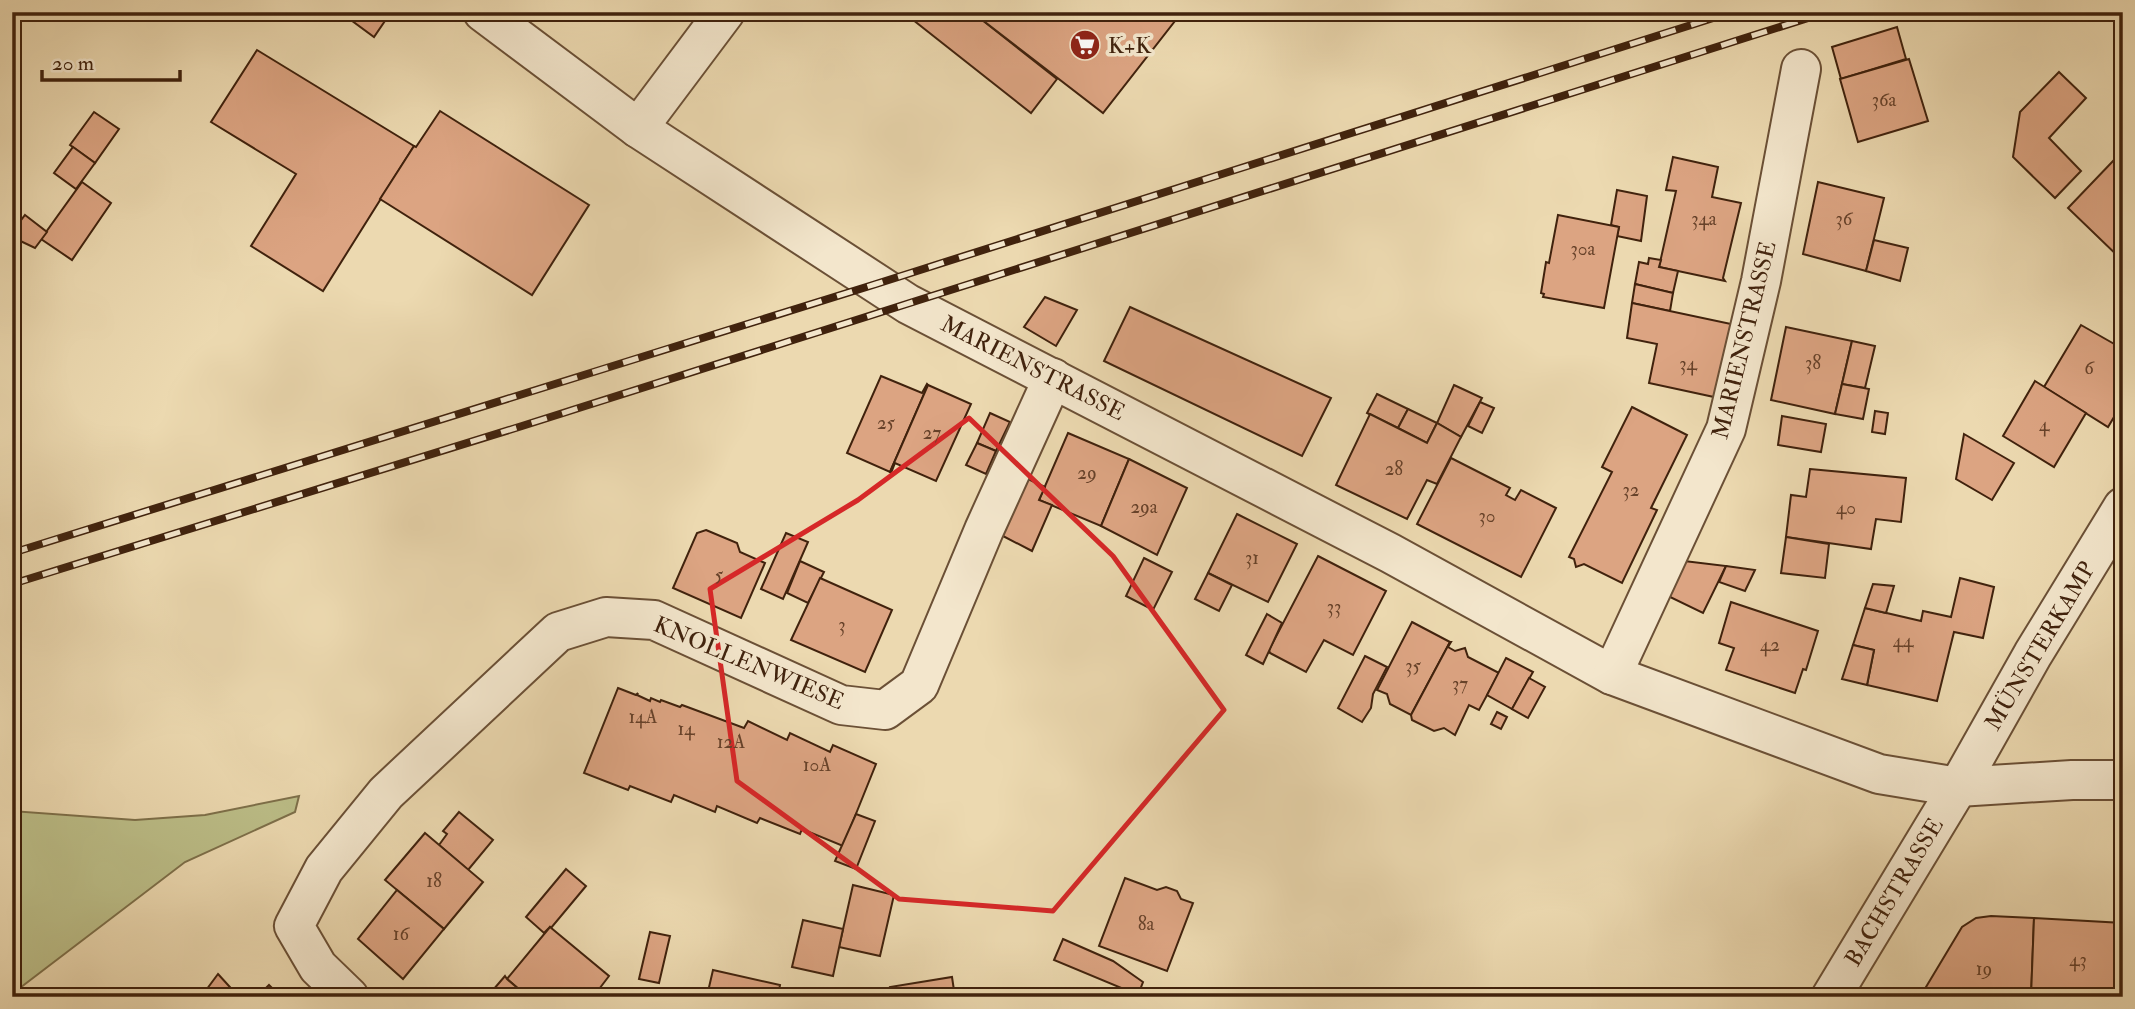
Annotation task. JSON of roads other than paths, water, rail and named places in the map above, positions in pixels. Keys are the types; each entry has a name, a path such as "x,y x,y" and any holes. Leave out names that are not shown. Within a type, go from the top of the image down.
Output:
{"street":[{"name":"MARIENSTRASSE","path":"483,12 638,128 908,304 1402,560 1612,675 1879,775 1958,786 2123,780"},
{"path":"638,128 725,12"},
{"name":"MARIENSTRASSE","path":"1612,675 1726,429 1761,281 1801,69"},
{"name":"KNOLLENWIESE","path":"349,997 318,967 294,926 324,869 386,793 558,632 606,617 654,620 841,705 885,710 919,685 984,530 1053,379"},
{"name":"MÜNSTERKAMP","path":"1958,786 2033,654 2123,507"},
{"name":"BACHSTRASSE","path":"1831,997 1958,786"}],"railway":[{"path":"12,553 876,284 1732,12"},
{"path":"12,584 522,426 1827,12"}],"place":[{"name":"K+K","path":"1085,45"}]}
